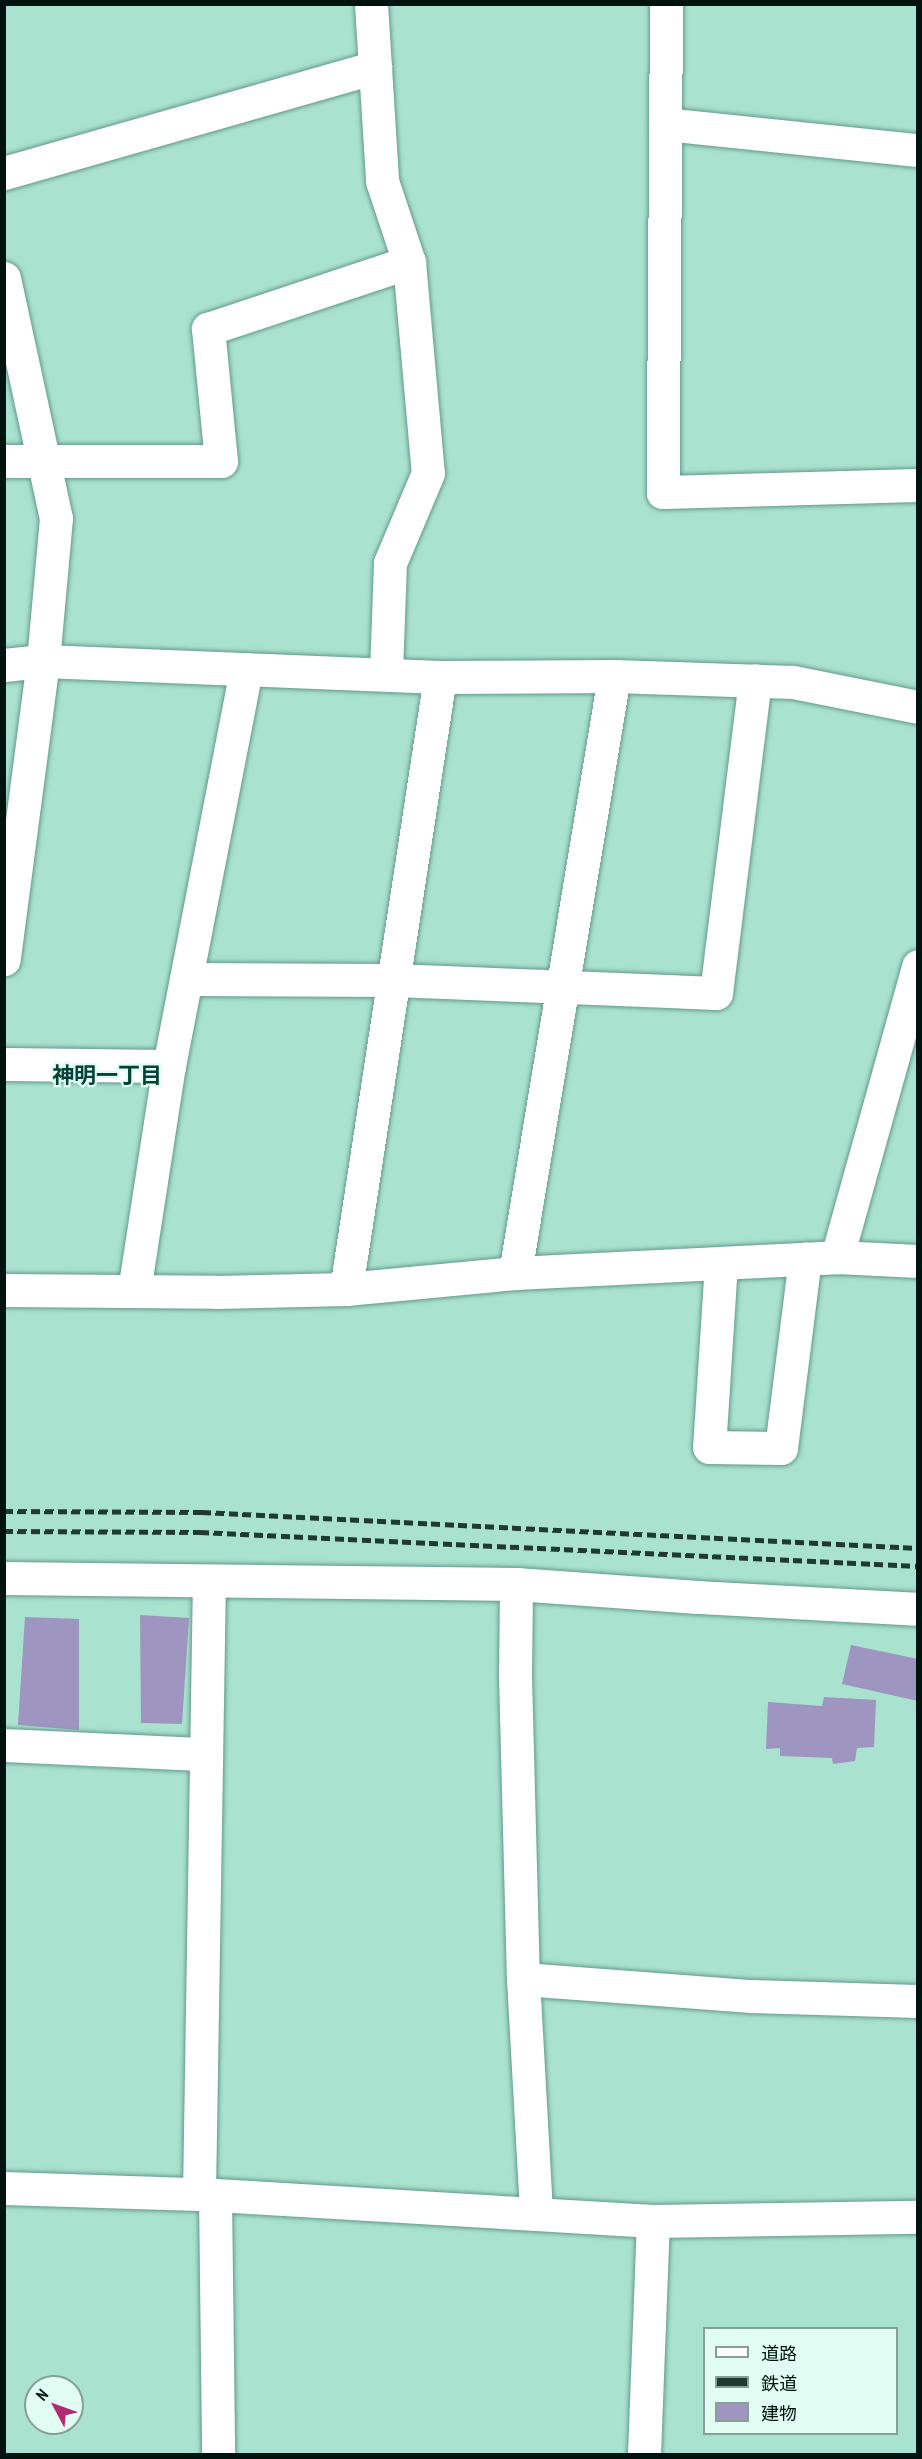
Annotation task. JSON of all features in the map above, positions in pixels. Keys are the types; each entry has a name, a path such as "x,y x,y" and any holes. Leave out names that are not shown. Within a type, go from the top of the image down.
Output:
{"street":[{"path":"370,4 382,181 409,262 428,472 390,563 386,674"},
{"path":"666,4 663,492 918,485"},
{"path":"4,173 375,67"},
{"path":"665,124 918,150"},
{"path":"4,461 221,460 208,329 409,262"},
{"path":"4,279 56,518 43,661 4,958"},
{"path":"4,665 43,661 440,676 615,676 793,681 918,707"},
{"path":"134,1291 169,1066 246,669"},
{"path":"346,1289 440,676"},
{"path":"515,1273 615,676"},
{"path":"186,979 394,980 716,993 755,680"},
{"path":"837,1257 918,966"},
{"path":"4,1064 169,1066"},
{"path":"4,1290 346,1289 515,1273 837,1257 918,1261"},
{"path":"721,1263 709,1447 781,1448 805,1259"},
{"path":"4,1578 516,1584 918,1609"},
{"path":"209,1581 206,1754 207,2195 218,2454"},
{"path":"516,1584 515,1676 523,1979 536,2213"},
{"path":"4,1745 206,1754"},
{"path":"523,1979 751,1996 918,2001"},
{"path":"4,2188 207,2195 536,2213 653,2222 918,2217"},
{"path":"644,2454 653,2222"}],"building":[{"path":"140,1615 189,1618 182,1724 141,1723"},
{"path":"25,1617 79,1619 79,1730 18,1725"},
{"path":"851,1645 918,1659 918,1701 842,1684"},
{"path":"824,1697 876,1700 874,1747 857,1748 855,1761 833,1764 832,1758 780,1756 780,1748 766,1749 768,1702 822,1706"}],"railway":[{"path":"4,1511 202,1512 918,1548"},
{"path":"4,1531 200,1532 918,1566"}],"district":[{"name":"神明一丁目","path":"107,1076"}]}
